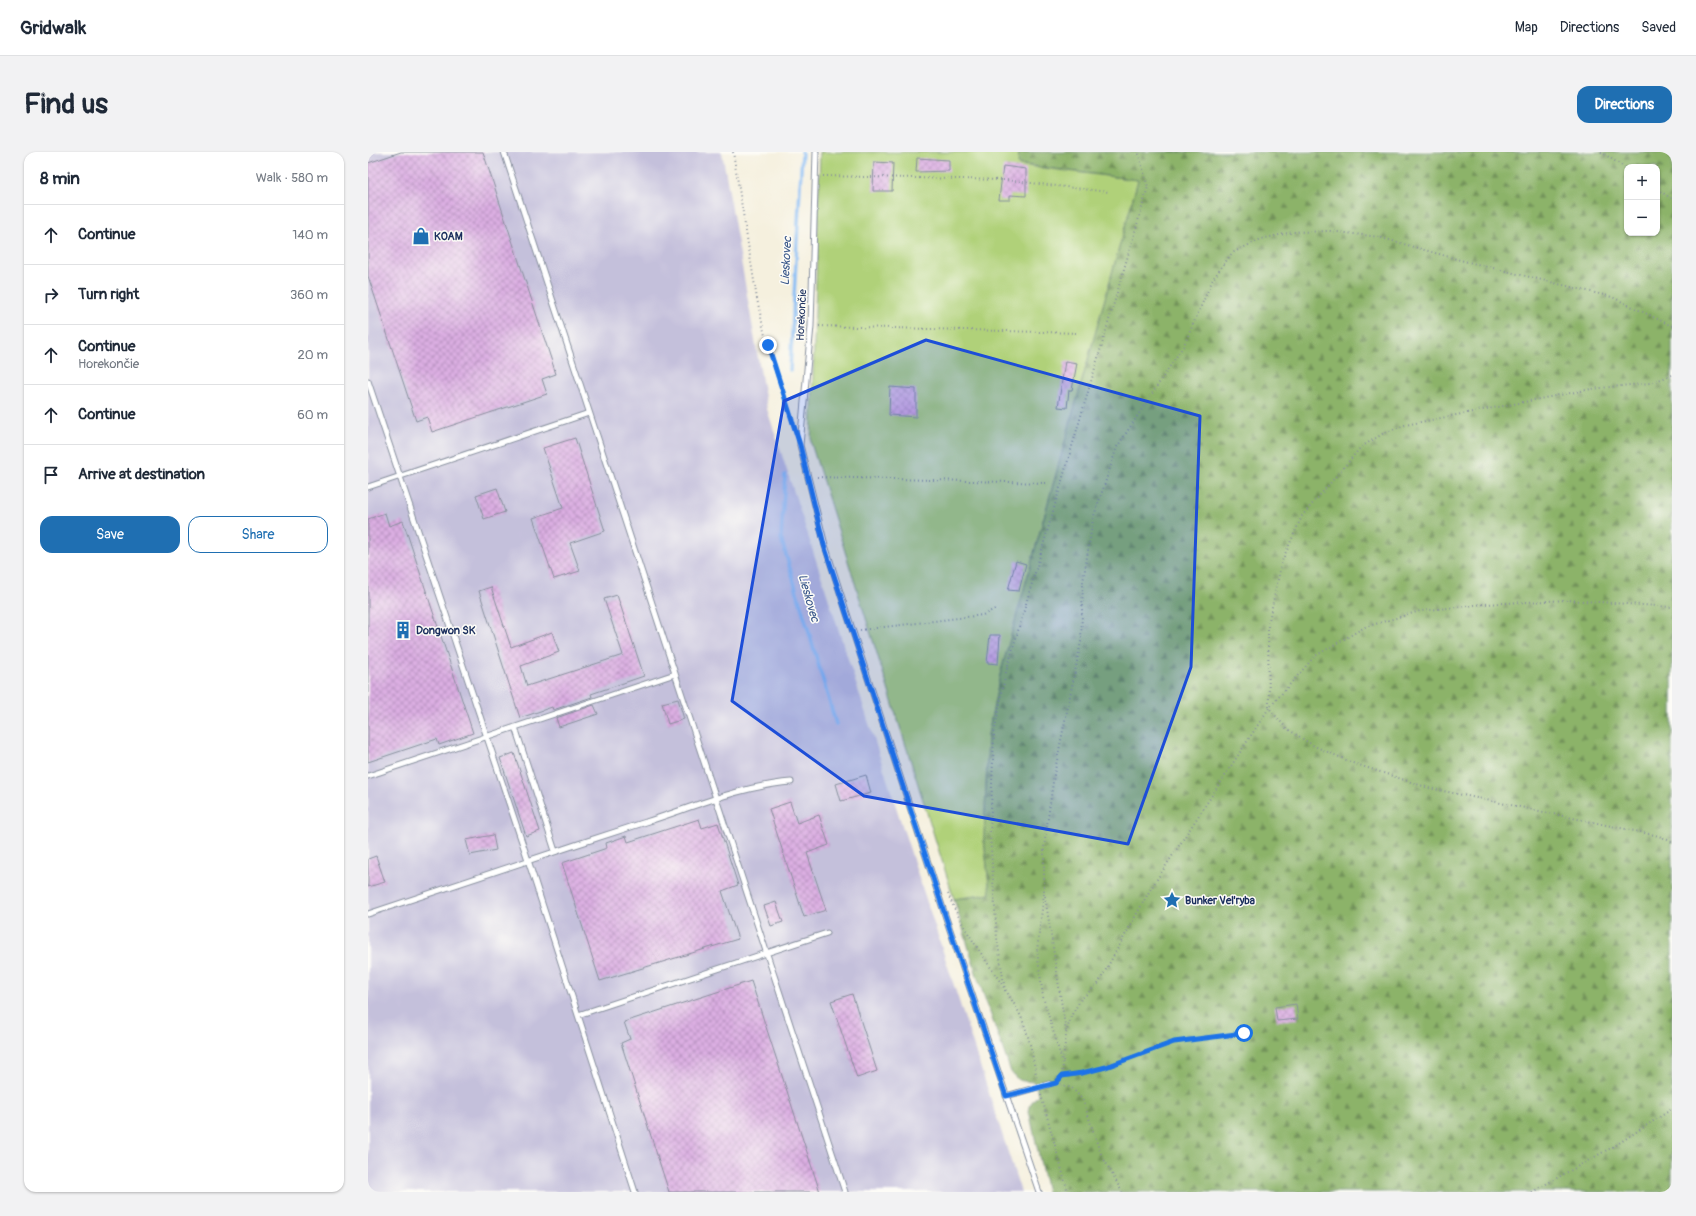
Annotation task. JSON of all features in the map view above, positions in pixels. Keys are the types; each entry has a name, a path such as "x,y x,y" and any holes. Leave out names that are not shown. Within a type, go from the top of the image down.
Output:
{"lane":[{"path":"504,152 845,1192"},
{"name":"Horekončie","path":"816,152 810,326 800,445 824,545 1039,1192"},
{"path":"368,381 528,860 635,1192"},
{"path":"368,487 589,413"},
{"path":"368,776 675,674"},
{"path":"515,727 555,851"},
{"path":"368,914 555,851 716,800 770,784 791,782"},
{"path":"578,1015 827,933"},
{"path":"1006,1096 1049,1084"}],"path":[{"path":"733,152 758,299 768,345 795,430"},
{"path":"1006,991 997,938 990,834 994,734 1006,672 1148,187 1138,152"},
{"path":"1601,152 1624,167"},
{"path":"825,176 1005,180 1110,192"},
{"path":"1660,191 1672,200"},
{"path":"1063,1064 1043,997 1037,951 1044,893 1044,847 1054,775 1081,642 1082,582 1093,519 1117,447 1184,345 1213,279 1232,253 1261,239 1293,232 1330,231 1379,237 1460,260 1612,297 1672,326"},
{"name":"Horekončie","path":"817,326 1078,332"},
{"path":"1672,375 1650,383 1591,389 1405,425 1384,433 1361,447 1302,516 1282,561 1268,625 1269,708 1286,728 1314,746 1353,763 1429,788 1659,836 1672,842"},
{"path":"824,478 1046,483"},
{"path":"1122,1192 1100,1152 1083,1100 1072,1088 1056,1083 1062,1076 1066,1034 1074,1010 1081,999 1098,984 1150,890 1269,708 1315,656 1365,627 1420,611 1484,604 1568,600 1672,607"},
{"path":"853,631 983,615 997,608"},
{"path":"859,623 863,637"},
{"path":"947,891 964,927 1017,1009 1024,1024 1037,1081"},
{"path":"1044,893 1066,1034"},
{"path":"1062,1076 1106,1067 1174,1042 1244,1033"},
{"path":"1039,1090 1068,1192"},
{"path":"1532,1192 1616,1145 1672,1109"}],"highlighted area":[{"path":"926,340 1200,416 1191,667 1128,844 864,796 732,701 784,401"}],"shaded area":[{"path":"368,152 722,152 767,409 1021,1192 368,1192"}],"green space":[{"path":"820,152 1019,152 1019,165 1138,180 1000,675 988,735 984,839 990,894 954,899 811,443"},
{"path":"1019,152 1672,152 1672,1192 1047,1192 1029,1111 1031,1103 1038,1095 1036,1083 1017,1079 1011,1072 977,976 954,899 990,894 984,839 988,735 1000,675 1138,180 1018,164"}],"building":[{"path":"401,152 483,152 556,374 542,379 547,394 432,432 427,417 416,421 368,276 368,163"},
{"path":"917,158 949,160 949,171 916,172"},
{"path":"874,162 893,163 892,191 873,191"},
{"path":"1003,166 1026,169 1026,196 1010,195 1010,200 999,200"},
{"path":"1065,361 1077,363 1072,390 1069,390 1067,408 1058,407"},
{"path":"890,387 916,389 916,417 889,415"},
{"path":"575,438 605,531 570,543 580,571 554,579 533,518 563,508 543,448"},
{"path":"497,488 505,512 484,519 476,495"},
{"name":"Dongwon SK","path":"385,513 389,526 403,521 473,733 439,745 437,739 368,762 368,519"},
{"path":"1016,561 1026,564 1019,591 1008,590"},
{"path":"491,587 511,647 552,632 559,652 521,666 527,686 623,655 604,599 617,595 644,676 591,694 592,697 553,710 552,707 520,718 479,591"},
{"path":"990,635 1000,635 998,664 987,663"},
{"path":"678,699 684,719 668,724 662,703"},
{"path":"594,705 598,714 559,727 556,718"},
{"path":"514,753 540,831 526,836 500,758"},
{"path":"866,775 871,793 841,801 836,784"},
{"path":"790,802 797,823 819,815 829,845 807,853 826,910 804,917 769,809"},
{"path":"699,819 702,828 718,823 738,885 722,891 738,939 600,981 562,863 607,848 606,843 626,836 628,842"},
{"path":"493,835 496,850 470,855 466,840"},
{"path":"376,856 385,882 368,887 368,859"},
{"path":"776,902 783,922 771,926 764,906"},
{"path":"751,981 820,1192 669,1192 621,1043 630,1039 624,1022"},
{"path":"852,994 877,1071 857,1078 831,1001"},
{"path":"1296,1004 1298,1019 1277,1021 1275,1007"}],"waterway":[{"name":"Lieskovec","path":"790,370 802,152"},
{"name":"Lieskovec","path":"785,475 781,538 836,724"}],"place":[{"name":"KOAM","path":"421,236"},
{"name":"Dongwon SK","path":"403,630"},
{"name":"Bunker Veľryba","path":"1172,900"}],"route":[{"path":"768,345 800,445 824,545 1006,1096 1038,1086 1056,1083 1062,1076 1106,1067 1148,1052 1158,1046 1196,1038 1244,1033"}]}
